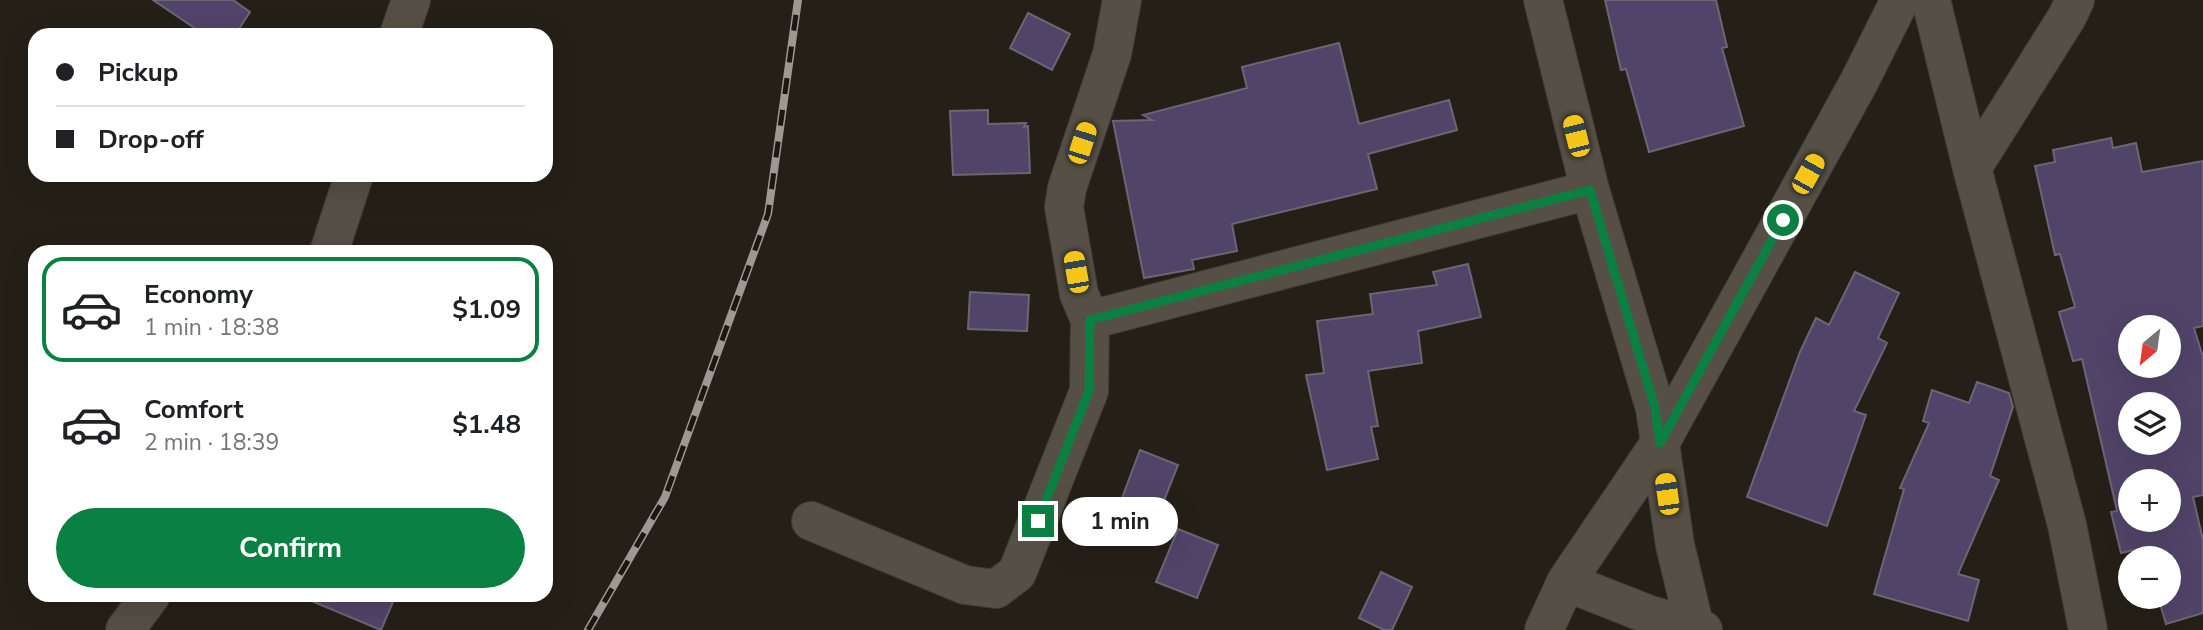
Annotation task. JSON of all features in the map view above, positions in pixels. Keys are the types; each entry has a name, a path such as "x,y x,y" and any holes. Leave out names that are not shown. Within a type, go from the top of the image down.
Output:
{"street":[{"path":"401,28 411,0"},
{"path":"811,521 965,585 996,589 1017,573 1089,391 1090,320 1079,294 1064,207 1067,188 1112,54 1122,0"},
{"path":"1543,0 1590,190 1655,408 1675,545 1699,629"},
{"path":"1544,630 1566,582 1660,443 1859,82 1900,0"},
{"path":"1931,0 1972,167 2067,525 2088,630"},
{"path":"1972,167 2075,0"},
{"path":"331,245 352,182"},
{"path":"1090,320 1590,190"},
{"path":"1566,582 1650,615 1699,629"},
{"path":"125,630 146,602"}],"building":[{"path":"153,0 233,0 250,12 240,28 195,28"},
{"path":"1605,0 1716,0 1727,47 1722,48 1744,126 1649,152 1626,69 1621,70"},
{"path":"1028,13 1070,34 1052,70 1010,48"},
{"path":"1339,43 1359,124 1449,100 1457,130 1368,154 1377,189 1232,224 1237,251 1192,260 1194,269 1144,278 1113,121 1152,120 1143,115 1247,88 1242,67"},
{"path":"988,110 988,124 1026,123 1024,127 1028,126 1030,173 953,175 950,111"},
{"path":"2111,138 2113,148 2136,143 2142,172 2203,161 2203,326 2194,328 2203,357 2203,495 2193,497 2203,540 2203,613 2166,624 2162,609 2181,609 2181,546 2119,546 2111,512 2117,511 2082,359 2073,361 2059,312 2075,307 2060,254 2055,255 2035,166 2055,162 2053,150"},
{"path":"1468,264 1481,317 1418,331 1422,363 1368,371 1378,426 1371,427 1378,459 1327,470 1306,375 1324,373 1317,321 1373,314 1370,294 1437,285 1433,272"},
{"path":"1855,272 1899,293 1878,338 1887,343 1854,411 1866,415 1827,526 1747,497 1800,352 1816,318 1829,325"},
{"path":"970,292 1029,295 1027,331 968,329"},
{"path":"1977,382 2009,393 2013,407 1990,476 1999,480 1958,574 1979,580 1968,621 1874,594 1904,489 1900,488 1929,423 1923,421 1932,390 1969,403"},
{"path":"1140,450 1178,465 1156,521 1119,506"},
{"path":"1178,529 1218,545 1197,598 1156,582"},
{"path":"1381,572 1412,587 1392,630 1384,630 1359,618"},
{"path":"314,602 393,602 381,630"}],"railway":[{"path":"588,630 665,497 768,214 798,0"}],"route":[{"path":"1038,521 1089,391 1090,320 1590,190 1655,408 1660,443 1783,220"}]}
